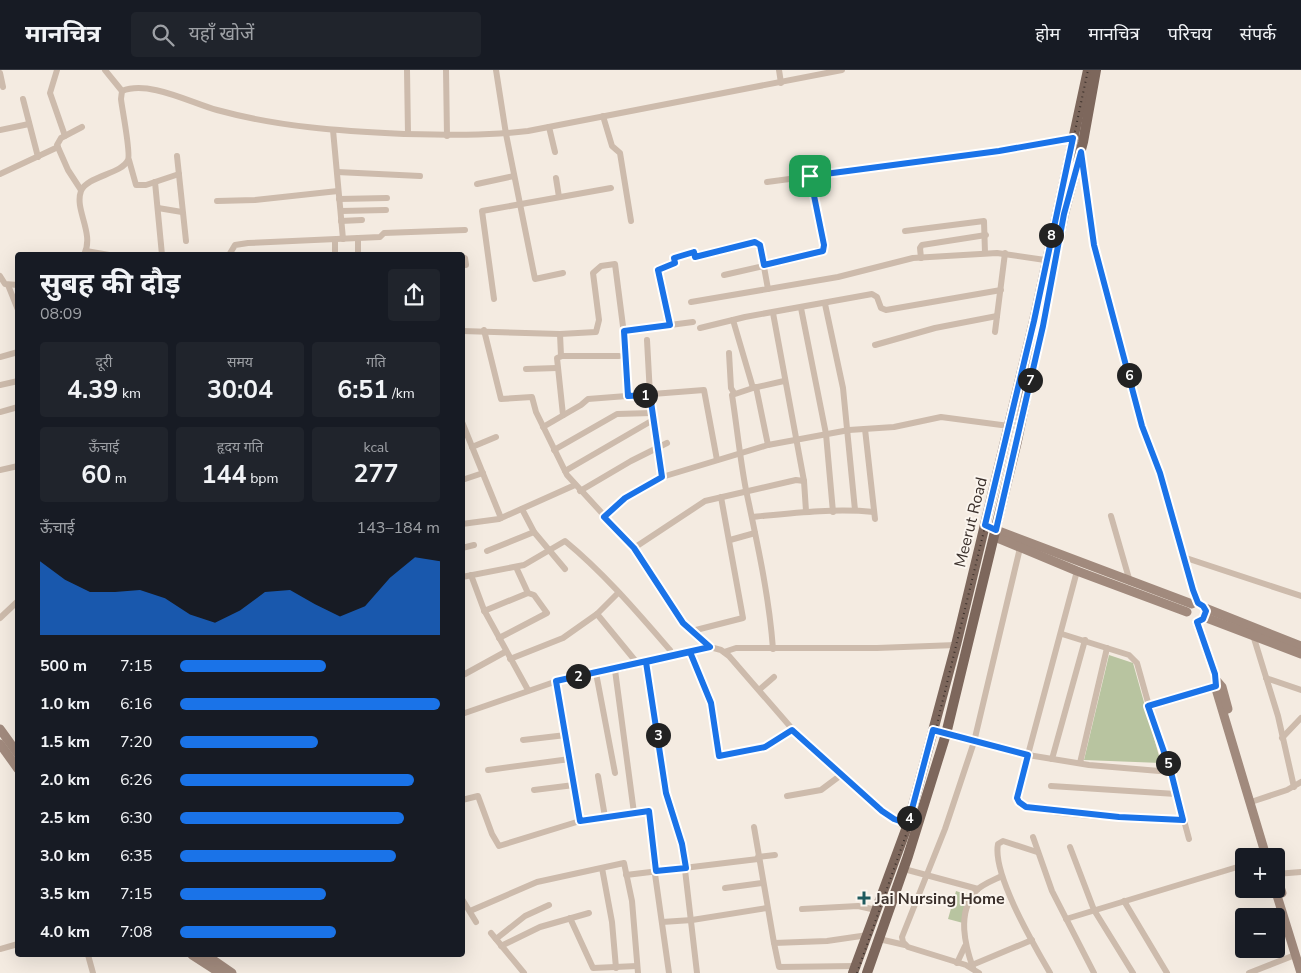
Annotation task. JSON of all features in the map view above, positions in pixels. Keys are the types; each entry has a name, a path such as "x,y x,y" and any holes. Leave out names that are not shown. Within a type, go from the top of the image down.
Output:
{"main road":[{"name":"Meerut Road","path":"855,970 908,824 956,645 1034,321 1045,260 1088,70"},
{"name":"Meerut Road","path":"867,973 904,870 946,734 996,533 1043,326 1064,214 1081,152 1096,70"},
{"path":"984,529 996,533"}],"street":[{"path":"57,70 50,93 65,136"},
{"path":"105,70 122,91 121,99 129,160 136,185 146,185 179,174"},
{"path":"407,70 408,134"},
{"path":"446,70 447,136"},
{"path":"496,70 506,134 534,279 563,273"},
{"path":"779,70 781,83"},
{"path":"122,91 131,89 169,93 215,110 274,124 333,130 447,136 506,134 550,127 842,70"},
{"path":"0,72 3,88"},
{"path":"23,100 38,157"},
{"path":"603,116 612,146 620,153 631,221"},
{"path":"0,130 29,124"},
{"path":"82,127 57,142 82,190"},
{"path":"550,127 554,152"},
{"path":"333,130 343,239"},
{"path":"767,182 999,151 1073,138"},
{"path":"0,174 58,147"},
{"path":"1081,152 1094,245 1142,426 1160,473 1218,684 1269,848"},
{"path":"177,156 186,241"},
{"path":"85,252 88,238 80,198 82,190 86,184 129,160"},
{"path":"337,172 420,176"},
{"path":"477,184 514,176"},
{"path":"724,275 823,251 824,245 810,176"},
{"path":"556,178 559,197"},
{"path":"155,182 162,252"},
{"path":"494,299 482,211 611,188"},
{"path":"217,201 255,200 338,191"},
{"path":"368,198 368,210"},
{"path":"339,199 387,198"},
{"path":"158,208 182,212"},
{"path":"340,211 386,210"},
{"path":"341,221 362,220"},
{"path":"905,231 983,220 986,223 985,254"},
{"path":"230,252 233,247 238,244 380,238 384,233 465,230"},
{"path":"921,258 920,248 922,245 986,236"},
{"path":"358,238 358,252"},
{"path":"334,252 335,240"},
{"path":"670,325 658,270 675,263 674,258 694,252 695,257 758,242 768,289"},
{"path":"691,302 838,277 921,258 1005,253 1045,260"},
{"path":"995,332 1005,253"},
{"path":"465,257 466,265"},
{"path":"465,331 560,334 598,331 593,272 600,266 615,264 624,331 628,396"},
{"path":"0,276 8,285 15,302"},
{"path":"8,285 15,285"},
{"path":"700,328 872,294 877,297 881,308 886,310 1001,290"},
{"path":"826,304 843,388 849,430 855,510"},
{"path":"801,308 826,434 833,512"},
{"path":"773,313 804,482 806,511"},
{"path":"875,345 935,328 997,316"},
{"path":"733,320 754,388 768,445"},
{"path":"624,331 693,322"},
{"path":"484,330 501,399 532,397 543,427 565,472 580,491 634,548 678,617 710,647 724,652 792,730 840,775 882,811 894,819 908,824"},
{"path":"560,334 562,356"},
{"path":"647,340 650,395 662,477"},
{"path":"0,357 15,353"},
{"path":"728,353 731,388 734,393 732,395 739,454 772,628 773,649"},
{"path":"563,414 557,358 562,356 619,356"},
{"path":"526,369 557,368"},
{"path":"734,393 784,381"},
{"path":"0,385 15,382"},
{"path":"543,427 580,406 588,398 705,391 718,460"},
{"path":"0,412 15,408"},
{"path":"554,450 617,414 652,413"},
{"path":"604,517 625,498 662,477 768,445 849,430 906,425 941,417 1008,426"},
{"path":"565,472 653,420"},
{"path":"465,428 502,518"},
{"path":"752,517 806,511 833,512 855,510 874,515 864,429"},
{"path":"472,447 496,437"},
{"path":"580,491 630,461 667,443"},
{"path":"0,470 15,467"},
{"path":"465,479 483,473"},
{"path":"634,548 699,503 796,480 804,482"},
{"path":"465,524 502,518 575,485"},
{"path":"692,631 743,618 721,497"},
{"path":"522,510 534,532 565,569"},
{"path":"1111,516 1130,582"},
{"path":"487,551 534,532"},
{"path":"730,540 755,533"},
{"path":"996,533 1077,571 1301,646"},
{"path":"465,576 516,567 565,541 596,568 670,650 672,656"},
{"path":"1015,543 1130,582 1252,635 1301,654"},
{"path":"904,945 902,937 945,828 974,742 1015,543"},
{"path":"465,547 474,545"},
{"path":"1183,557 1301,596"},
{"path":"516,567 528,593"},
{"path":"1077,571 1062,634 1017,798 1022,806 1110,817 1183,820"},
{"path":"471,575 484,611 505,652 528,690"},
{"path":"484,611 528,593 534,595 547,613 499,638"},
{"path":"510,659 563,638 598,614 618,593"},
{"path":"0,618 15,604"},
{"path":"598,614 638,664"},
{"path":"1062,634 1085,640 1134,658 1140,670 1148,706 1171,772 1189,839"},
{"path":"1252,635 1266,678 1294,787"},
{"path":"1052,759 1085,640"},
{"path":"724,652 736,648 773,649 956,645"},
{"path":"465,713 556,681 615,670 710,647"},
{"path":"1080,763 1107,648"},
{"path":"465,674 505,652"},
{"path":"690,652 711,703 719,756 765,747 792,730"},
{"path":"646,662 666,793 682,844 686,868 697,973"},
{"path":"615,670 634,813"},
{"path":"596,673 615,773"},
{"path":"758,690 774,677"},
{"path":"1266,678 1301,690"},
{"path":"556,681 580,821"},
{"path":"1148,706 1218,684"},
{"path":"1282,738 1301,718"},
{"path":"0,728 2,741 15,764"},
{"path":"933,730 1028,755 1080,763 1171,772"},
{"path":"523,740 566,735"},
{"path":"2,741 15,752"},
{"path":"488,770 570,759"},
{"path":"787,796 821,790 840,775"},
{"path":"598,776 605,817"},
{"path":"1254,801 1294,787 1301,782"},
{"path":"534,790 574,785"},
{"path":"1051,786 1176,794"},
{"path":"465,799 478,796 492,834 499,846 580,821 649,811 669,973"},
{"path":"1254,801 1264,848"},
{"path":"754,827 762,883 779,967 855,970"},
{"path":"1033,837 1052,891 1094,973"},
{"path":"1037,852 1003,841 999,842 997,852 1002,876 1050,973"},
{"path":"1070,847 1094,910 1133,973"},
{"path":"626,875 775,855"},
{"path":"470,911 538,882 624,862 632,901 638,969 593,968 570,918"},
{"path":"602,868 612,922 616,968"},
{"path":"1066,919 1235,868"},
{"path":"904,870 978,889"},
{"path":"1285,873 1301,872"},
{"path":"970,966 965,946 964,929 971,898 978,889 1002,876"},
{"path":"725,888 762,883"},
{"path":"1278,898 1298,956"},
{"path":"1282,898 1301,973"},
{"path":"1124,901 1167,973"},
{"path":"465,904 476,922"},
{"path":"524,973 500,946 494,936 525,916 548,905"},
{"path":"802,909 858,906 876,910"},
{"path":"662,922 692,920 767,908"},
{"path":"500,946 533,929 589,913"},
{"path":"774,943 827,941 868,935"},
{"path":"879,938 970,966 979,973"},
{"path":"964,973 970,966 1032,940"},
{"path":"0,949 15,945"},
{"path":"958,963 965,946"},
{"path":"1249,973 1298,956"},
{"path":"89,957 93,973"},
{"path":"209,960 220,973"},
{"path":"209,960 232,973"}],"green space":[{"path":"1109,655 1133,663 1161,763 1084,760"},
{"path":"956,891 971,896 963,923 948,919"}],"railway":[{"path":"857,973 912,818 930,753 1033,329 1088,70"}],"place":[{"name":"Jai Nursing Home","path":"864,898"}],"route":[{"path":"810,176 824,245 823,251 818,254 764,265 760,243 755,242 695,257 694,252 674,258 675,263 658,270 670,325 624,331 628,396 650,395 662,477 638,489 604,517 634,548 678,617 710,647 701,649 615,670 556,681 580,821 649,811 654,867 656,871 686,868 682,844 666,793 653,702 646,662 690,652 711,703 719,756 765,747 792,730 845,780 882,811 894,819 908,824 933,730 1028,755 1017,798 1022,806 1058,812 1183,820 1171,772 1148,706 1216,686 1215,674 1197,622 1203,619 1206,611 1198,603 1193,590 1160,473 1142,426 1089,226 1081,152 1064,214 1043,326 996,530 985,525 1034,321 1045,260 1073,138 999,151 873,166 810,176"}]}
